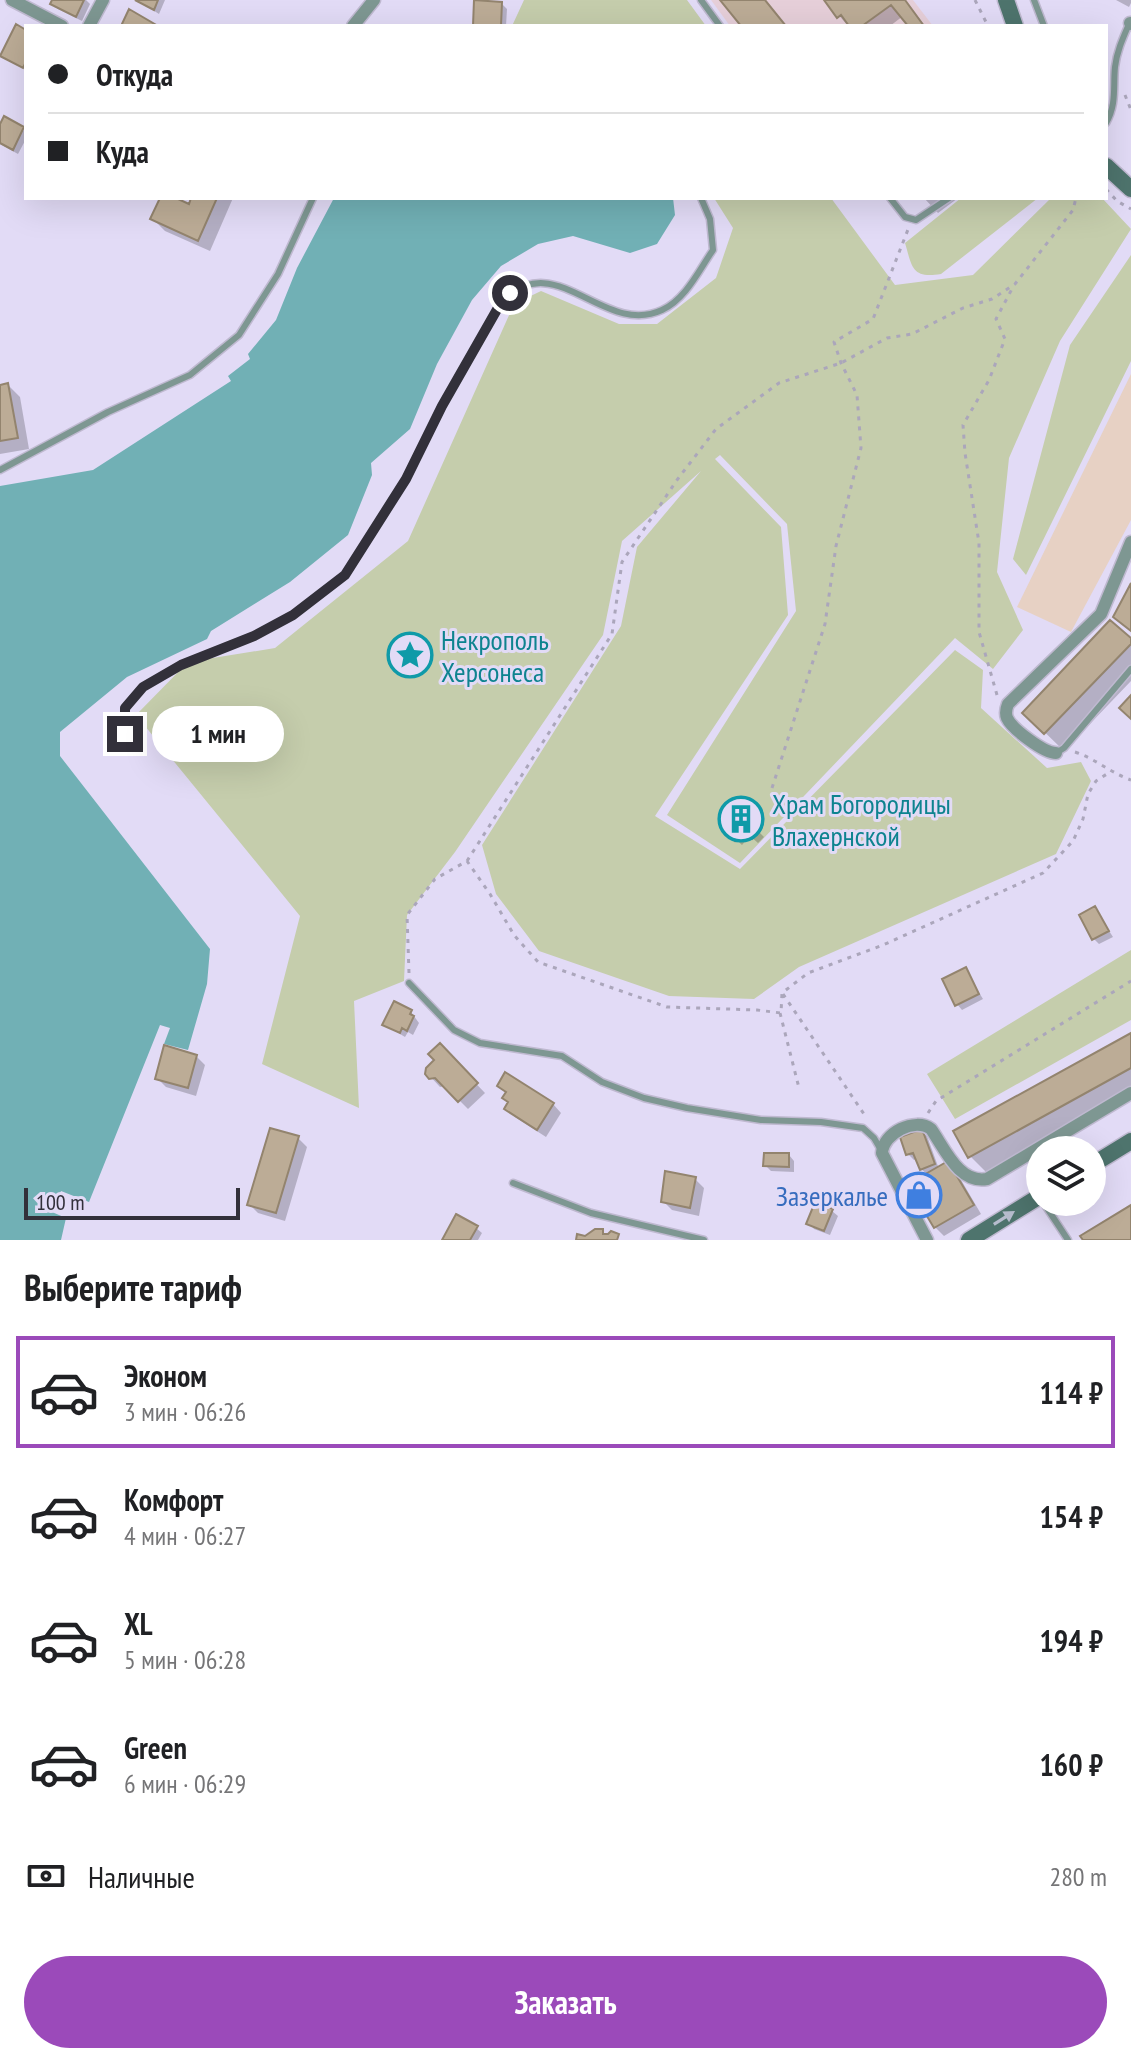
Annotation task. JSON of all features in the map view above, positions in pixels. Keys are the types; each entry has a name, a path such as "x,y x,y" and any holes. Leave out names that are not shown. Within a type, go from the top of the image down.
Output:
{"main road":[{"path":"1006,0 1014,24"},
{"path":"1108,168 1131,189"},
{"path":"1106,1156 1131,1141"},
{"path":"969,1240 1026,1207"}],"street":[{"path":"12,0 58,24"},
{"path":"90,24 103,0"},
{"path":"355,24 374,0"},
{"path":"1060,751 1042,750 1009,721 1006,713 1008,704 1101,614 1131,542"},
{"path":"927,1240 882,1153 883,1144 889,1136 921,1124 931,1129 962,1173 980,1180 987,1179 1131,1093"}],"lane":[{"path":"701,0 719,24"},
{"path":"1034,0 1043,24"},
{"path":"1108,120 1116,92 1115,69 1120,45 1131,22"},
{"path":"1108,73 1115,69"},
{"path":"0,470 108,412 190,375 239,335 278,274 312,200"},
{"path":"125,734 125,708 143,687 181,665 254,636 293,615 345,575 406,479 442,406 499,306 510,293 525,283 546,282 621,312 642,314 661,311 681,297 713,250 710,219 702,200"},
{"path":"892,200 905,217 912,220 919,219 946,200"},
{"path":"1060,751 1131,669"},
{"path":"409,983 454,1030 480,1043 562,1056 602,1082 644,1098 687,1108 761,1120 821,1122 863,1128 874,1138 882,1153"},
{"path":"513,1183 591,1213 704,1240"},
{"path":"1053,1216 1068,1240"}],"path":[{"path":"975,0 987,24"},
{"path":"1108,191 1131,209"},
{"path":"1006,713 995,690 979,632 979,543 963,425 989,380 1005,339 996,319 1015,284 1073,210 1076,200"},
{"path":"772,788 825,624 836,546 861,448 857,395 834,342 873,319 912,220"},
{"path":"409,983 407,915 435,879 467,861 612,634 622,562 677,480 716,429 779,383 841,363 887,338 912,334 963,308 992,299 1015,284"},
{"path":"1060,751 1097,760 1110,772 1131,780"},
{"path":"799,1088 780,1013 782,993 808,973 883,945 1043,873 1073,841 1083,819 1088,794 1096,781 1110,772"},
{"path":"467,861 514,935 538,962 667,1007 780,1013"},
{"path":"921,1124 936,1101 1131,981"},
{"path":"782,993 849,1091"}],"shaded area":[{"path":"524,0 687,0 705,24 513,24"},
{"path":"711,0 913,0 931,24 729,24"},
{"path":"333,200 673,200 675,215 657,244 630,253 573,236 538,244 501,266 472,300 437,364 410,429 371,463 372,475 348,535 290,582 211,631 207,639 127,677 60,732 60,756 210,949 207,984 188,1050 164,1044 170,1028 160,1025 89,1202 61,1191 52,1212 66,1218 61,1240 0,1240 0,486 93,470 231,381 228,376 250,359 248,354 276,320 297,268"},
{"name":"Некрополь Херсонеса","path":"715,200 832,200 895,285 973,275 1049,200 1104,200 1131,229 1060,341 1009,458 997,572 1023,630 993,669 955,638 740,863 667,815 796,611 787,524 720,455 715,459 781,527 788,615 655,816 740,869 955,650 983,670 981,708 1047,768 1081,762 1091,781 1056,854 799,967 754,999 669,996 539,951 496,894 482,845 621,626 637,547 701,471 622,541 603,635 455,852 407,915 404,981 354,1001 359,1108 262,1064 300,916 136,715 188,662 275,648 408,541 514,304 541,291 619,324 657,324 716,278 733,228"},
{"path":"959,200 1035,200 941,274 924,274 914,269 905,243"},
{"path":"1131,255 1131,361 1026,575 1013,559 1070,345"},
{"path":"1131,374 1131,520 1071,632 1017,607"},
{"path":"1131,950 1131,1020 955,1119 927,1074"}],"building":[{"path":"52,0 84,0 76,17 50,4"},
{"path":"135,0 158,0 154,10"},
{"path":"474,0 502,2 501,24 473,24"},
{"path":"720,0 765,0 784,24 739,24"},
{"path":"824,0 905,0 923,24 906,24 891,5 865,24 848,24 841,15 837,18"},
{"path":"129,9 155,24 122,24"},
{"path":"16,24 24,29 23,68 0,56"},
{"path":"4,116 24,127 13,150 0,143 0,124"},
{"path":"159,200 180,200 189,204 190,200 216,200 198,241 150,219"},
{"path":"8,383 18,438 0,441 0,385"},
{"path":"1131,583 1131,631 1113,617"},
{"path":"1110,620 1131,638 1131,644 1044,734 1022,713"},
{"path":"1131,695 1131,719 1119,708"},
{"name":"Храм Богородицы Влахернской","path":"749,803 760,812 751,822 760,830 752,839 743,832 735,841 725,832 733,823 723,815 732,805 741,813"},
{"path":"1095,906 1109,931 1092,940 1079,915"},
{"path":"966,967 979,994 955,1006 942,979"},
{"path":"394,1001 412,1010 410,1014 414,1016 407,1031 402,1028 400,1033 382,1025"},
{"path":"1131,1033 1131,1068 968,1158 953,1131"},
{"path":"440,1043 478,1083 458,1102 435,1078 429,1079 425,1074 426,1068 434,1060 428,1054"},
{"path":"164,1045 197,1055 188,1088 155,1079"},
{"path":"505,1072 554,1103 537,1130 504,1109 508,1102 502,1098 506,1092 497,1086"},
{"path":"270,1128 299,1136 276,1213 247,1205"},
{"path":"922,1129 935,1164 920,1170 913,1153 906,1155 900,1137"},
{"path":"764,1153 789,1153 789,1167 763,1166"},
{"path":"948,1161 974,1205 934,1228 908,1184"},
{"path":"665,1171 696,1177 690,1208 661,1202"},
{"path":"815,1202 833,1209 824,1231 806,1224"},
{"path":"1131,1205 1131,1240 1083,1240 1080,1236"},
{"path":"456,1214 478,1226 470,1240 442,1240"},
{"path":"595,1229 603,1229 603,1234 611,1231 619,1234 617,1240 576,1240 577,1234 585,1236"}],"place":[{"name":"Некрополь Херсонеса","path":"410,655"},
{"name":"Храм Богородицы Влахернской","path":"741,819"},
{"name":"Зазеркалье","path":"919,1195"}],"route":[{"path":"125,734 125,708 143,687 181,665 254,636 293,615 345,575 406,479 442,406 499,306 510,293"}]}
